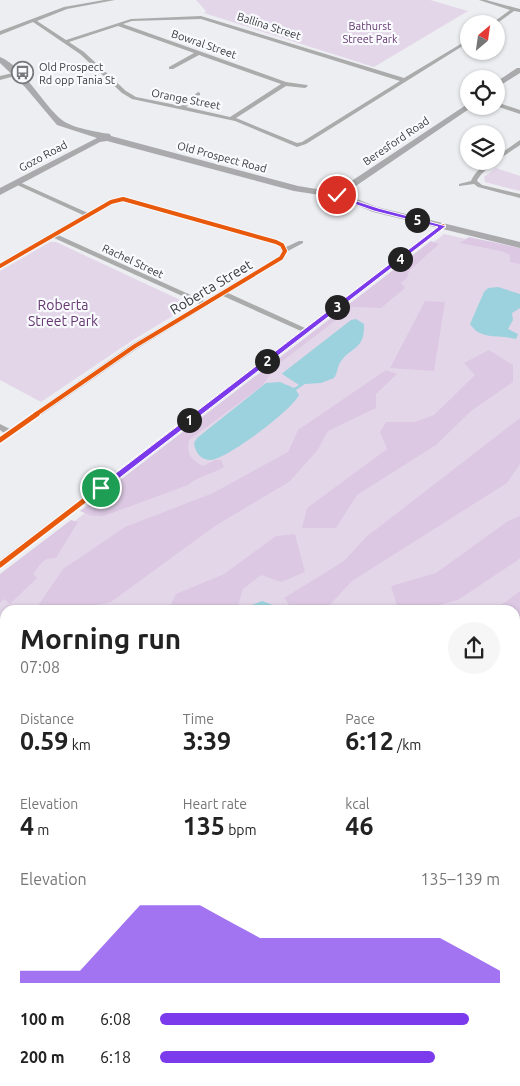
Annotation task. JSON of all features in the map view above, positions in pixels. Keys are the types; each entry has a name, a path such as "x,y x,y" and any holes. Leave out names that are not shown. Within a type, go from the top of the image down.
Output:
{"main road":[{"path":"0,59 17,74 58,121 96,137"},
{"path":"505,80 520,70"},
{"name":"Beresford Road","path":"338,198 460,112"},
{"name":"Gozo Road","path":"0,192 96,137 106,138"},
{"name":"Old Prospect Road","path":"106,138 297,189 338,198"},
{"path":"338,198 376,210 520,245"}],"street":[{"path":"0,33 66,8 113,0"},
{"path":"481,0 520,11"},
{"path":"505,15 514,9"},
{"name":"Ballina Street","path":"68,41 116,24 148,18 205,17 404,80"},
{"name":"Orange Street","path":"33,20 68,41 124,92 148,102 182,107 230,118 297,146 460,46"},
{"name":"Bowral Street","path":"116,24 285,84 305,86"},
{"path":"171,68 199,53"},
{"path":"0,78 17,74"},
{"path":"230,118 285,84"},
{"path":"182,107 198,94"},
{"path":"505,107 520,112"},
{"path":"505,153 520,142"},
{"path":"474,182 475,177 484,170"},
{"path":"461,185 474,182"},
{"path":"474,182 479,186 520,196"},
{"path":"17,183 88,215"},
{"path":"0,266 120,198 276,242 285,250"},
{"path":"0,566 443,226"},
{"name":"Rachel Street","path":"53,235 205,304"},
{"name":"Roberta Street","path":"0,440 136,346 281,258 285,250 301,242"},
{"path":"223,293 306,331"},
{"path":"0,427 10,433"}],"green space":[{"name":"Bathurst Street Park","path":"196,0 430,0 468,11 374,67 204,13 206,11"},
{"path":"493,170 502,170 520,176 520,191 485,182 484,177"},
{"path":"444,234 520,251 520,605 0,605 0,579"},
{"name":"Roberta Street Park","path":"50,242 56,242 191,305 133,340 41,402 0,380 0,271"}],"shaded area":[{"path":"469,237 520,248 520,264 510,262 510,255 501,251 460,243"},
{"path":"431,241 439,244 409,271 407,278 401,283 405,288 381,308 353,307 276,366 262,386 189,440 189,453 195,461 203,466 215,460 221,460 224,467 188,485 104,516 92,516 80,511"},
{"path":"425,301 445,302 434,371 390,368"},
{"path":"489,350 513,365 513,382 471,411 436,445 357,495 336,528 302,528 307,508 387,449 380,432 386,422 415,422 434,415 475,375 464,363"},
{"path":"386,370 397,374 376,394 376,408 328,431 317,451 289,482 215,526 111,602 97,605 38,605 63,569 125,527 213,493 288,452 298,430"},
{"path":"520,418 520,464 507,483 352,581 330,605 289,605 284,598 344,561 366,537"},
{"path":"520,516 520,558 518,560 458,600 438,605 397,605 391,586 436,573 508,521"},
{"path":"71,520 78,522 56,558 42,562 33,574 37,578 10,604 4,599 0,603 0,574"},
{"path":"295,534 305,572 281,582 261,575 243,589 238,605 170,605 176,594 224,574 276,536"},
{"path":"520,591 520,605 502,605"}],"water":[{"path":"498,287 520,294 520,308 512,313 513,320 508,329 518,334 516,339 485,335 479,333 470,324 484,292 488,288"},
{"path":"356,319 364,324 363,338 358,346 340,362 334,378 321,383 305,384 296,390 299,395 294,402 272,422 232,451 212,460 205,459 199,455 194,443 197,438 266,383 280,382 294,388 299,385 282,374 351,320"},
{"path":"262,601 273,605 252,605"}],"cycle path":[{"path":"0,266 111,202 123,199 276,242 282,245 285,251 281,258 135,346 0,440"},
{"path":"0,565 443,226"}],"place":[{"name":"Old Prospect Rd opp Tania St","path":"23,73"}],"route":[{"path":"101,488 443,226 376,210 337,195"}]}
